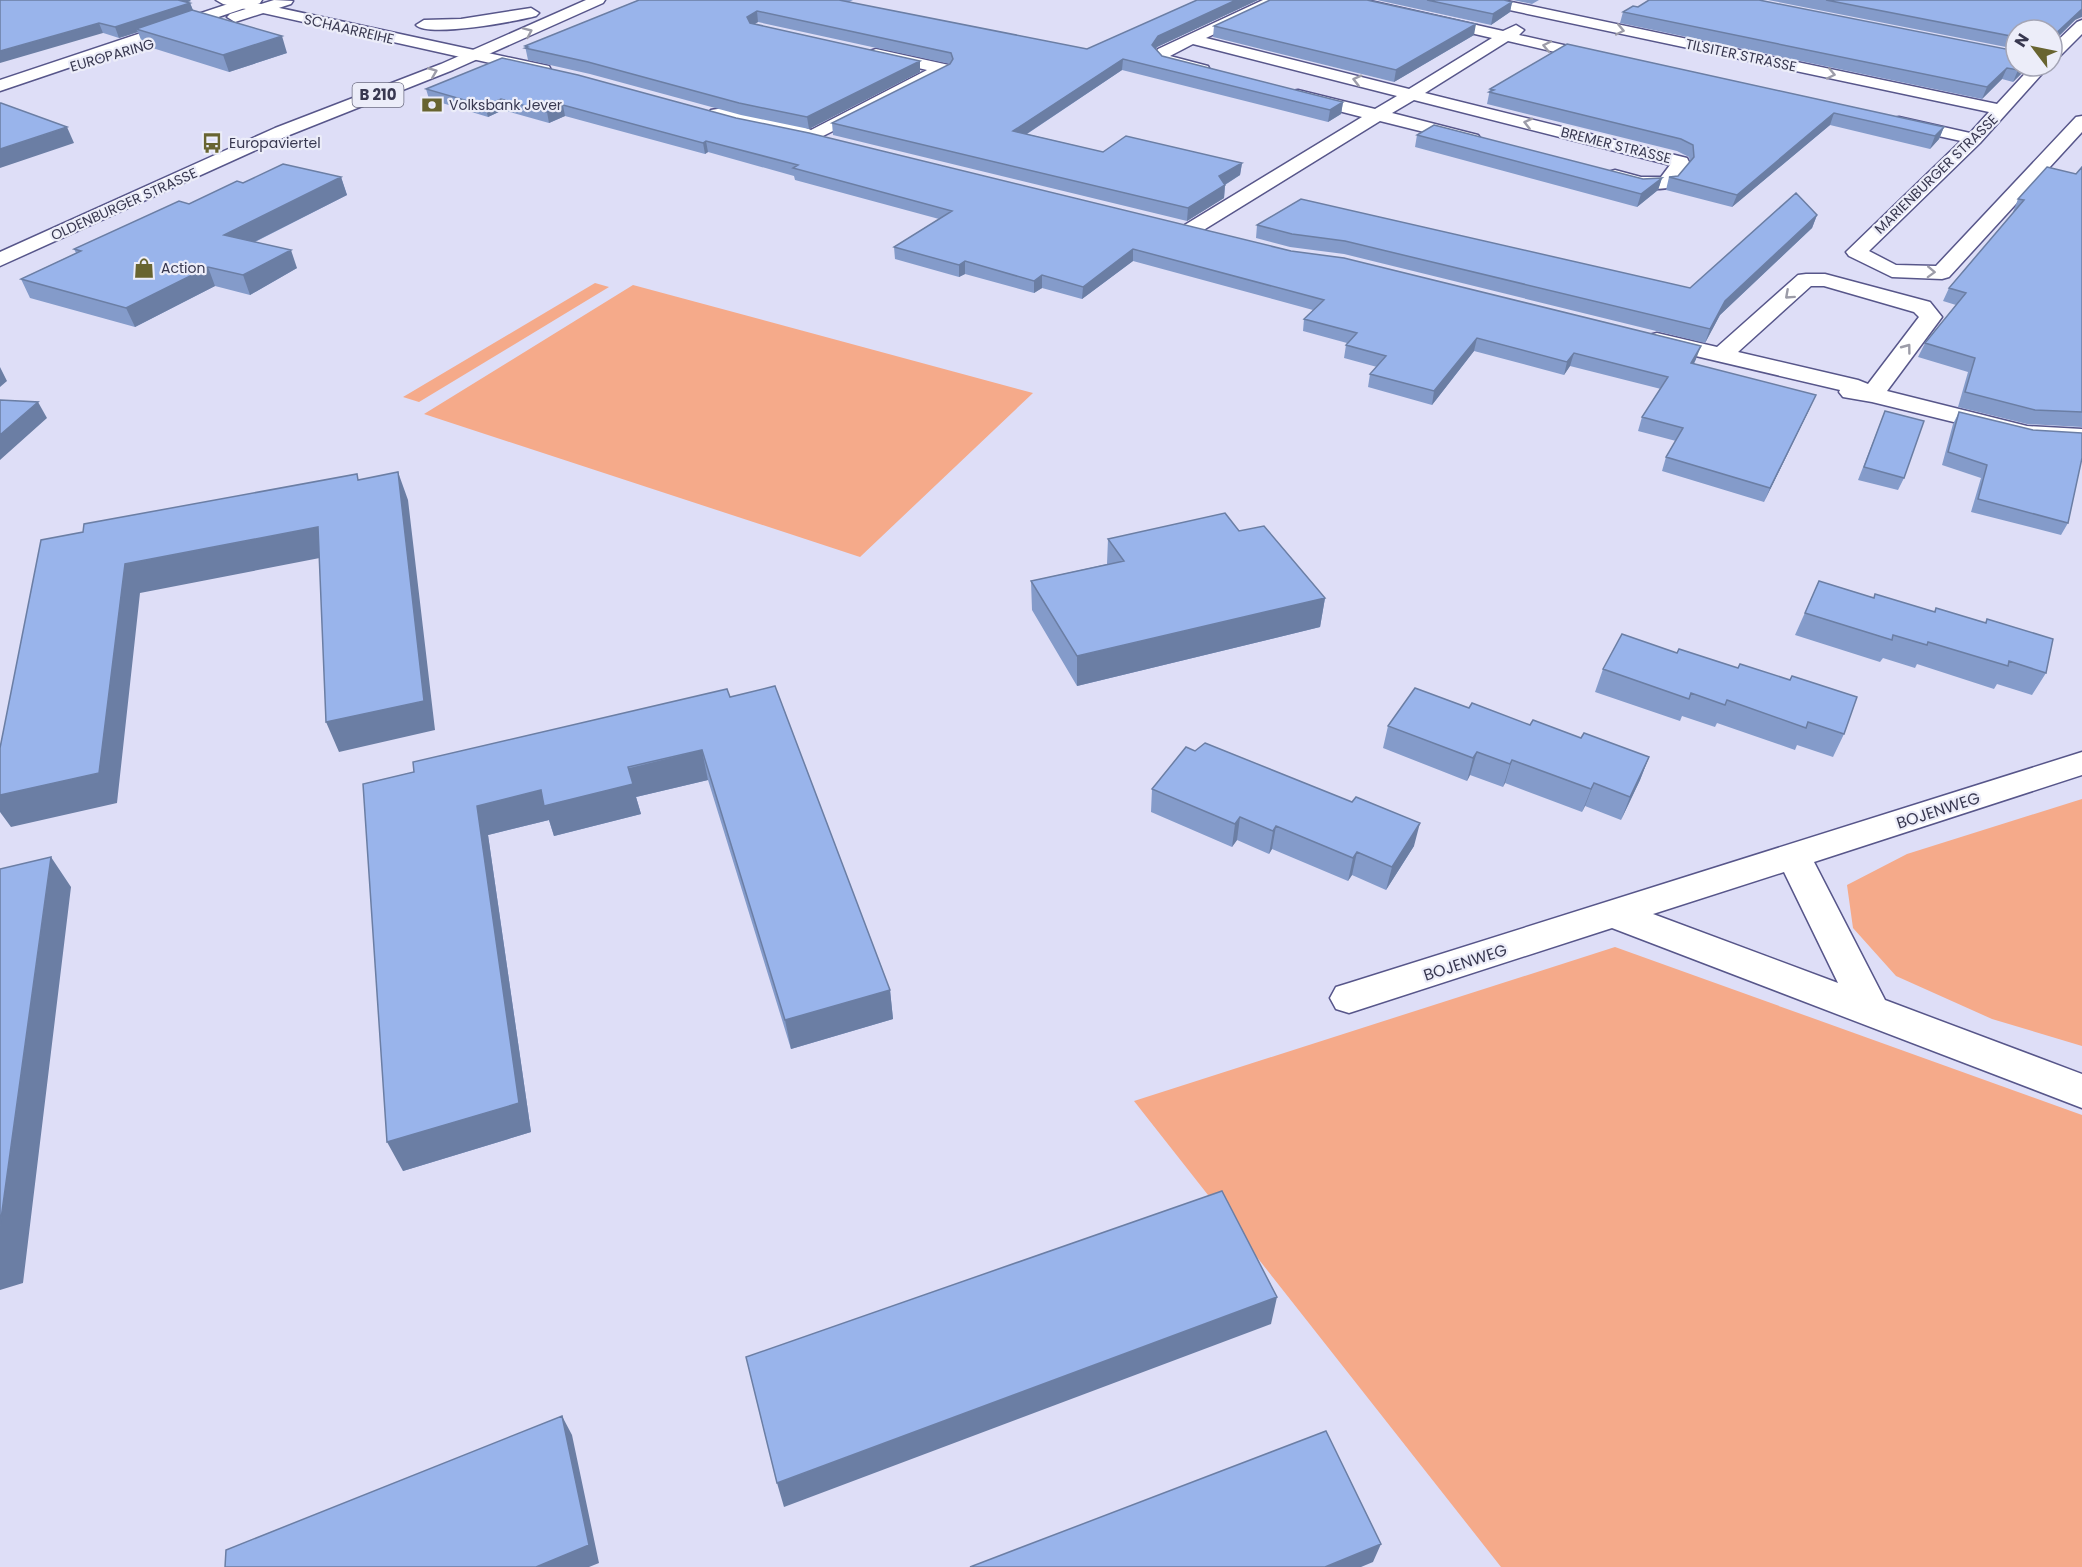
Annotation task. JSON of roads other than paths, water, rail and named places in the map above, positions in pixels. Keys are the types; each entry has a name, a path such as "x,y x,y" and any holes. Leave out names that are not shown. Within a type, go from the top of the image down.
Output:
{"street":[{"name":"SCHAARREIHE","path":"223,0 446,50 471,48"},
{"name":"B 210","path":"471,48 531,13 560,0"},
{"name":"B 210","path":"471,48 598,0"},
{"path":"1213,73 1168,62 1161,57 1164,52 1275,0"},
{"path":"1346,0 1619,62"},
{"name":"TILSITER STRASSE","path":"1480,0 2002,110"},
{"path":"1190,230 1380,116 1504,37 1575,0"},
{"name":"SCHAARREIHE","path":"283,1 367,17"},
{"name":"EUROPARING","path":"0,86 95,61 253,5 283,1"},
{"path":"531,13 468,23 418,25 452,32 471,48 563,75"},
{"path":"2064,43 2082,25"},
{"name":"BREMER STRASSE","path":"1191,39 1680,162 1679,169 1666,183 1640,183 1595,171"},
{"name":"OLDENBURGER STRASSE","path":"0,260 471,48"},
{"name":"OLDENBURGER STRASSE","path":"281,132 346,95 446,50"},
{"path":"811,137 943,69 862,51"},
{"name":"MARIENBURGER STRASSE","path":"2030,78 1974,139 1856,252 1892,271 1942,273 2082,121"},
{"path":"1280,90 1493,145"},
{"path":"712,113 738,122 843,144"},
{"path":"1882,119 1974,139"},
{"path":"1168,224 1224,238"},
{"path":"1869,292 1892,271"},
{"path":"1720,356 1806,280 1825,280 1922,307 1931,316 1872,395"},
{"path":"1640,336 1720,356 1753,371 1829,390 1872,395 2027,433 2082,436"},
{"name":"BOJENWEG","path":"1349,998 2082,763"},
{"path":"1794,857 1872,1013"},
{"path":"1614,914 2082,1091"}],"place":[{"name":"Volksbank Jever","path":"432,105"},
{"name":"Europaviertel","path":"212,143"},
{"name":"Action","path":"144,268"}]}
